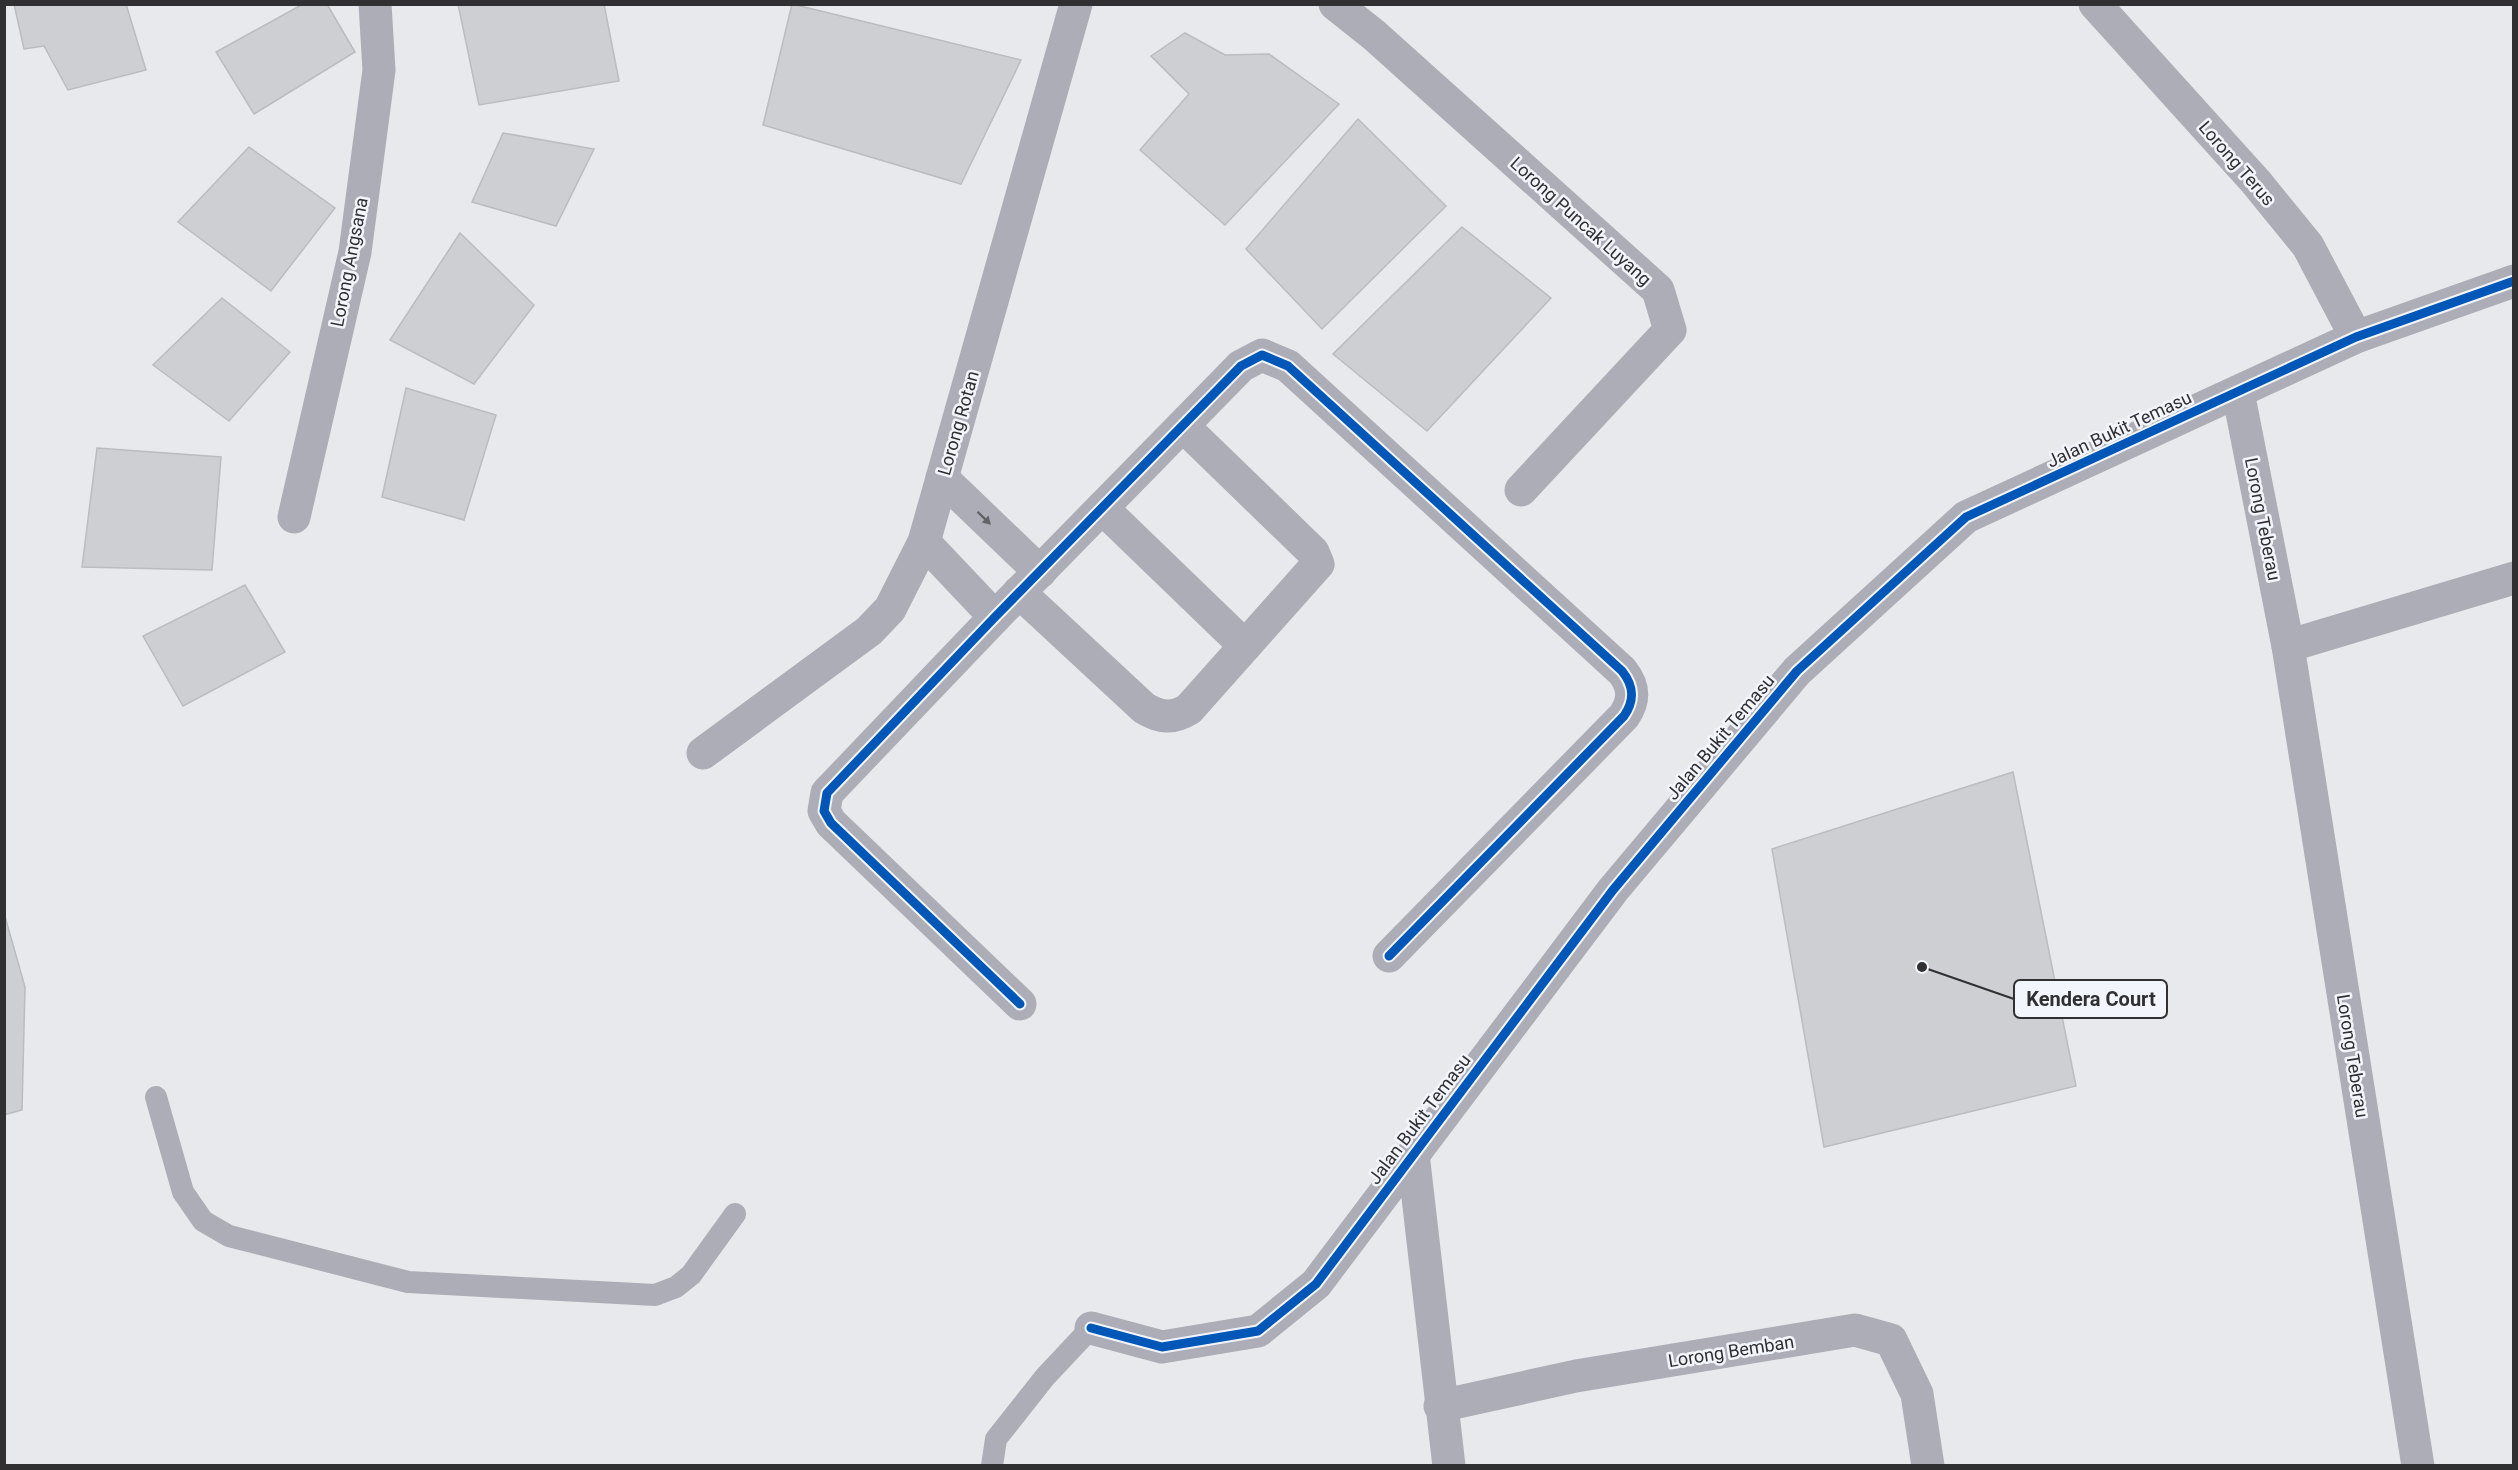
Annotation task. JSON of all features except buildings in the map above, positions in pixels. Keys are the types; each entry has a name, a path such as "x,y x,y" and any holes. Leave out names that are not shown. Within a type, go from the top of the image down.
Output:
{"street":[{"name":"Lorong Angsana","path":"294,517 354,252 379,70 375,4"},
{"name":"Lorong Rotan","path":"703,753 869,631 890,609 924,542 1076,4"},
{"name":"Lorong Puncak Luyang","path":"1335,4 1374,35 1658,290 1670,330 1521,490"},
{"name":"Lorong Terus","path":"2096,4 2256,182 2308,246 2356,337"},
{"name":"Jalan Bukit Temasu","path":"1091,1328 1162,1347 1258,1331 1316,1284 1613,890 1797,671 1966,517 2356,337 2514,281"},
{"path":"1020,1004 831,824 824,811 827,793 995,617 1241,366 1262,355 1288,366 1622,671 1630,681 1633,693 1624,716 1389,956"},
{"name":"Lorong Teberau","path":"2238,392 2288,646 2418,1466"},
{"path":"942,478 1030,582 1155,715 1168,717 1189,709 1318,564 1313,552 1183,426"},
{"path":"1102,508 1245,646"},
{"path":"924,542 995,617"},
{"path":"2288,646 2514,578"},
{"path":"1413,1154 1440,1406 1449,1466"},
{"name":"Lorong Bemban","path":"1440,1406 1576,1376 1855,1330 1891,1340 1917,1394 1928,1466"}],"lane":[{"path":"156,1096 183,1192 203,1221 230,1236 408,1282 655,1295 676,1287 691,1275 735,1214"},
{"name":"Jalan Bukit Temasu","path":"992,1466 996,1439 1045,1377 1091,1328"}],"cycle path":[{"path":"1091,1328 1162,1347 1258,1331 1316,1284 1613,890 1797,671 1966,517 2356,337 2514,281"},
{"path":"1020,1004 831,823 824,811 827,793 995,617 1241,366 1262,355 1288,366 1622,671 1631,688 1630,704 1624,716 1389,956"}],"place":[{"name":"Kendera Court","path":"1922,967"}]}
